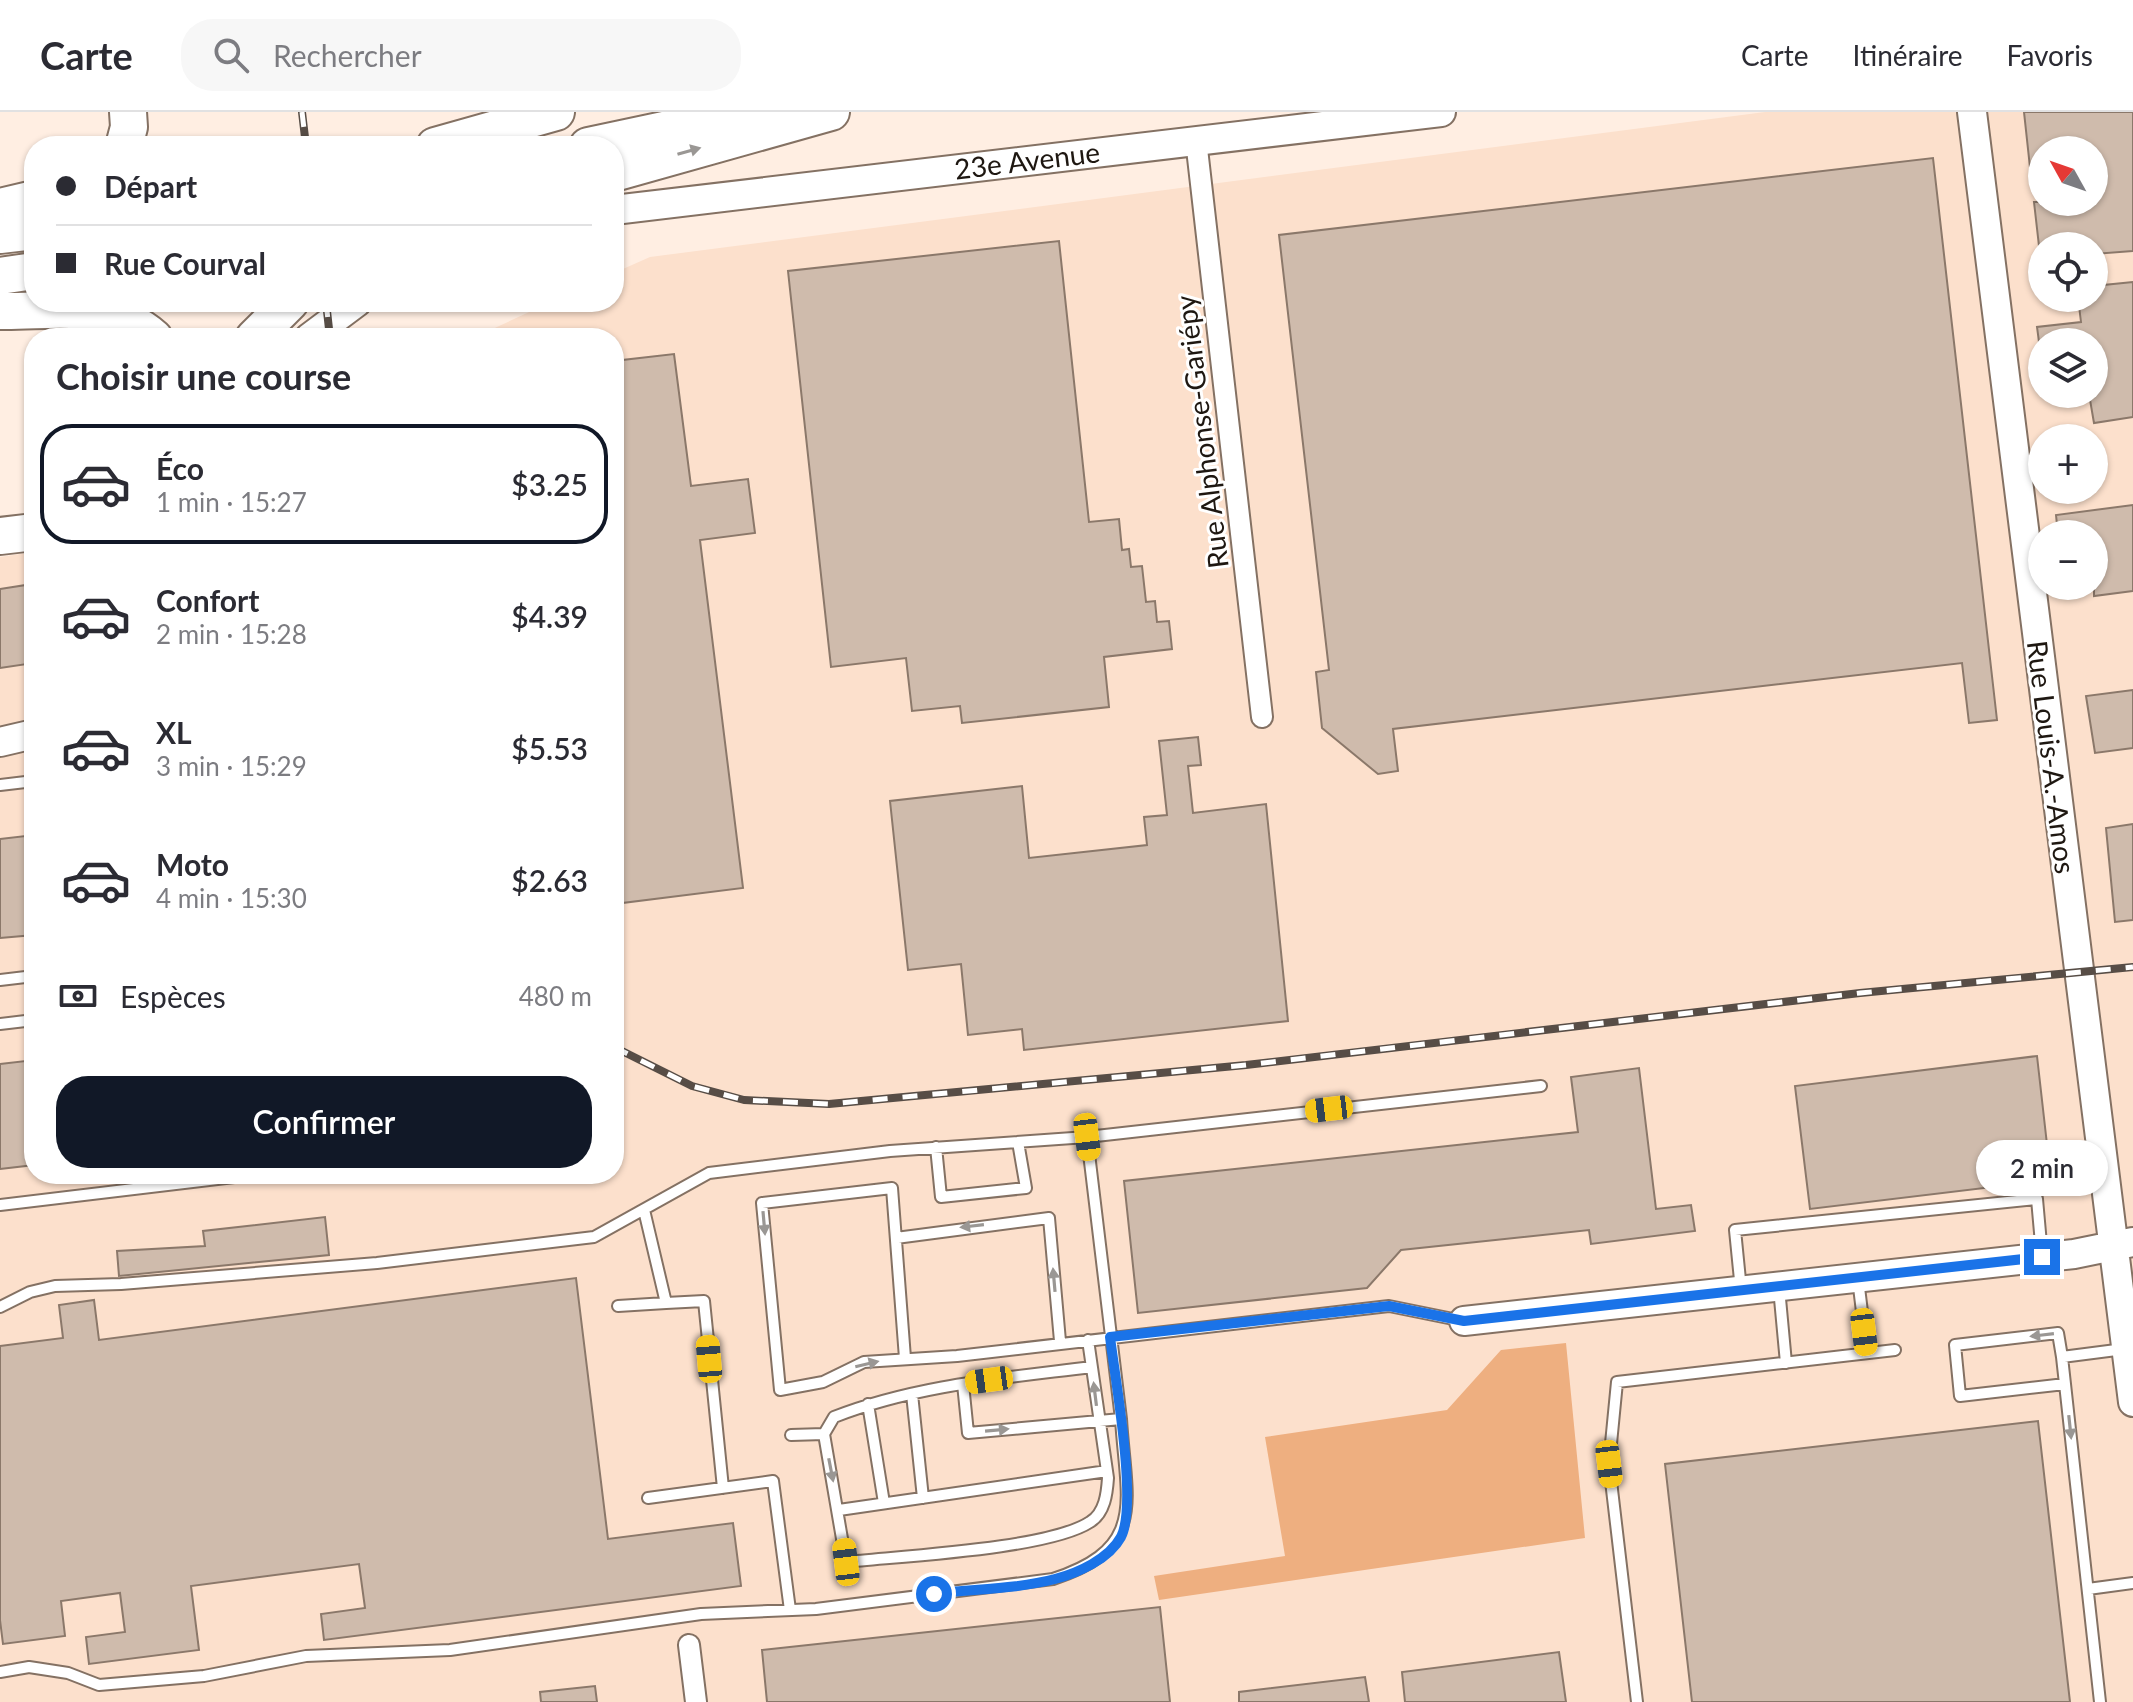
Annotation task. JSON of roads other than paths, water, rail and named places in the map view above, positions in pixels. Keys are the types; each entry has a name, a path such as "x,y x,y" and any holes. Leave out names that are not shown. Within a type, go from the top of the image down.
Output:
{"highway":[{"path":"127,136 128,112"},
{"path":"471,136 556,112"},
{"path":"624,138 749,112"},
{"path":"624,170 831,112"},
{"path":"0,207 24,201"},
{"path":"0,235 24,232"},
{"path":"0,276 24,272"},
{"path":"0,311 24,310"},
{"path":"100,312 132,322 140,328"},
{"path":"264,328 280,312"},
{"path":"0,515 24,512"},
{"path":"0,536 24,533"}],"street":[{"name":"23e Avenue","path":"624,209 1441,112"},
{"name":"Rue Louis-A.-Amos","path":"1972,112 2123,1244 2126,1349 2133,1402"},
{"name":"Rue Alphonse-Gariépy","path":"1196,140 1262,717"},
{"path":"322,328 344,312"},
{"path":"0,742 24,736"},
{"path":"1464,1321 2042,1257 2123,1244"},
{"path":"689,1645 696,1702"}],"lane":[{"path":"0,785 24,782"},
{"path":"0,980 24,977"},
{"path":"0,1024 24,1021"},
{"path":"0,1307 30,1292 55,1286 121,1284 377,1263 594,1237 709,1173 936,1147 1087,1137 1541,1086"},
{"path":"0,1672 29,1667 68,1673 99,1685 204,1676 306,1656 450,1650 701,1614 790,1610 1053,1579 1081,1570 1105,1554 1120,1538 1127,1516 1121,1419 1087,1137"},
{"path":"936,1147 941,1197 1026,1188 1018,1142"},
{"path":"0,1205 175,1184"},
{"path":"905,1358 892,1188 762,1203 780,1390 823,1382 864,1362 957,1356 1060,1341 1389,1306 1464,1321"},
{"path":"1741,1290 1735,1230 2037,1199 2042,1257"},
{"path":"644,1210 666,1303"},
{"path":"896,1238 1049,1218 1060,1341"},
{"path":"1858,1277 1867,1353"},
{"path":"1778,1286 1786,1363"},
{"path":"618,1306 704,1301 723,1488"},
{"path":"2065,1384 1960,1396 1955,1345 2058,1333 2062,1357 2088,1589 2100,1702"},
{"path":"1088,1340 1107,1471 1106,1499 1093,1521 1056,1538 846,1562 824,1434 834,1417 868,1404 963,1384 1091,1367"},
{"path":"2062,1357 2126,1349"},
{"path":"1637,1702 1609,1464 1617,1382 1895,1350"},
{"path":"963,1384 968,1433 1121,1419"},
{"path":"912,1394 923,1498"},
{"path":"868,1404 884,1503"},
{"path":"791,1435 824,1434"},
{"path":"839,1510 1107,1471"},
{"path":"648,1498 773,1481 790,1610"},
{"path":"1106,1499 1126,1503"},
{"path":"2088,1589 2133,1583"}],"railway":[{"path":"302,112 305,136"},
{"path":"327,312 329,328"},
{"path":"624,1052 692,1086 744,1100 829,1104 1246,1065 1860,993 2133,967"}]}
